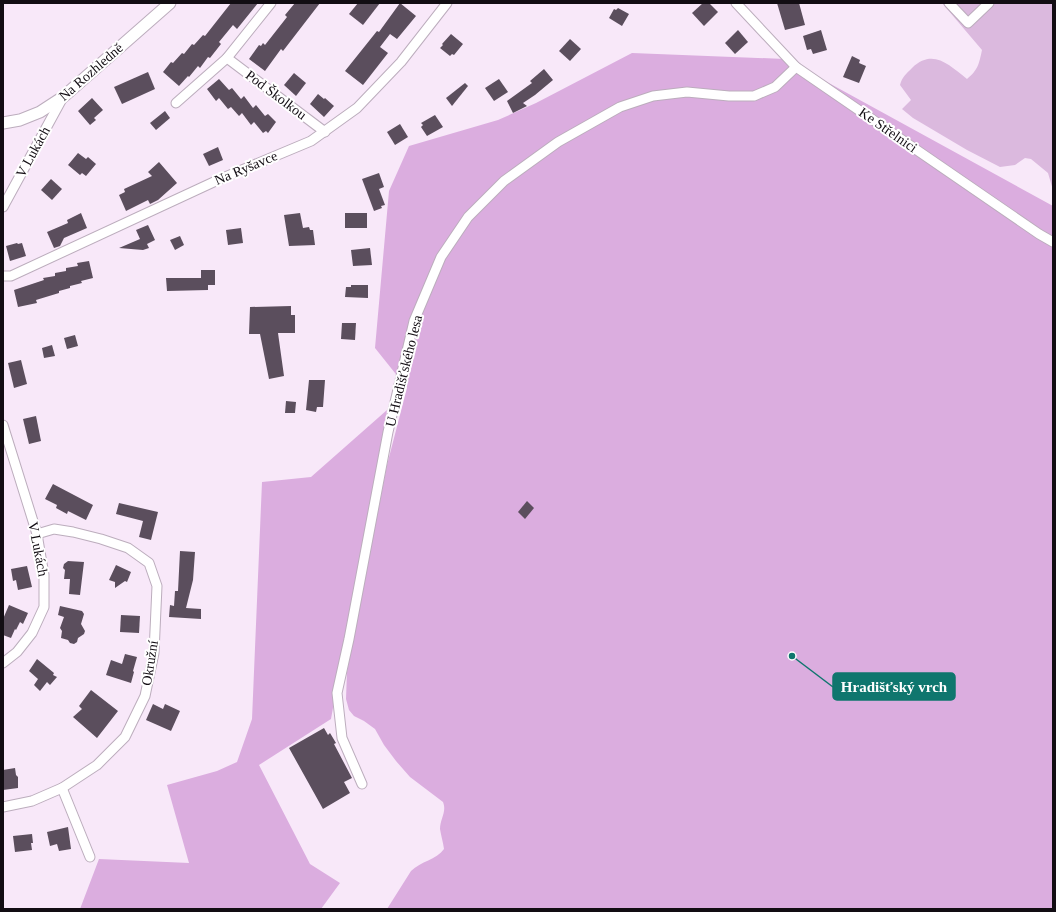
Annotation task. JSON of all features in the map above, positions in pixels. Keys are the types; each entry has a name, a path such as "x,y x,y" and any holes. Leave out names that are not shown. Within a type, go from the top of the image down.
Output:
{"street":[{"name":"Na Rozhledně","path":"3,124 20,120 40,112 63,97 170,3"},
{"path":"176,103 227,58 271,3"},
{"name":"Na Ryšavce","path":"3,276 10,276 218,180 311,141 357,108 401,62 447,3"},
{"name":"Ke Střelnici","path":"736,3 796,67 1032,230 1053,242"},
{"path":"949,3 968,23 989,3"},
{"name":"Pod Školkou","path":"227,58 324,132"},
{"name":"U Hradišťského lesa","path":"362,784 342,738 337,693 351,632 388,432 414,321 441,257 468,216 504,182 558,142 620,107 653,96 687,92 730,96 754,96 775,87 796,67"},
{"name":"V Lukách","path":"3,207 63,97"},
{"name":"V Lukách","path":"3,425 37,534 44,575 44,607 32,633 16,652 3,663"},
{"name":"Okružní","path":"3,807 32,801 62,788 97,765 125,737 145,696 154,653 157,586 149,563 128,548 101,539 54,529 37,534"},
{"path":"62,788 90,857"}],"shaded area":[{"path":"942,3 1053,3 1053,190 1048,173 1031,159 1025,158 1015,165 1000,167 967,150 913,118 902,109 911,100 900,85 901,82 906,74 920,62 927,59 941,61 967,79 974,73 979,63 982,50"},
{"path":"632,53 785,59 1053,206 1053,909 387,909 411,871 437,856 444,849 440,829 444,812 443,802 410,777 384,745 375,729 354,716 349,710 346,699 347,672 387,465 407,388 375,348 389,191 409,146 498,120 536,103"},
{"path":"387,410 331,719 259,765 310,864 340,883 321,909 80,909 99,859 189,863 167,785 217,771 237,762 252,719 262,482 311,477"}],"building":[{"path":"231,3 258,3 237,29 233,25 219,42 221,44 210,58 208,57 200,68 198,66 179,86 163,72 171,62 173,63 182,53 184,54 192,44 194,45 203,35 205,36"},
{"path":"295,3 320,3 283,51 281,49 265,71 249,59 259,45 261,46 263,43 265,45 287,17 285,15"},
{"path":"358,3 380,3 363,25 349,14"},
{"path":"400,3 416,16 397,39 390,34 380,47 388,53 363,85 345,71 377,31 379,32"},
{"path":"703,3 709,3 718,12 704,26 692,13"},
{"path":"777,3 799,3 805,25 785,30"},
{"path":"618,8 629,14 622,26 609,18 614,9 616,10"},
{"path":"738,30 748,42 735,54 725,43"},
{"path":"821,30 827,50 813,54 811,49 807,50 803,36"},
{"path":"451,34 463,44 454,55 452,54 450,56 440,48"},
{"path":"570,39 581,49 570,61 559,51"},
{"path":"852,56 860,60 859,63 866,66 859,83 843,77"},
{"path":"544,69 553,80 523,103 527,106 513,113 507,101 532,83 530,81"},
{"path":"148,72 155,89 122,104 114,87"},
{"path":"294,73 306,83 296,96 284,85"},
{"path":"219,79 229,90 232,88 241,99 244,96 253,108 256,105 265,116 268,114 276,122 268,133 266,131 263,133 254,122 251,125 242,113 239,116 231,107 228,109 219,98 216,101 207,89"},
{"path":"499,79 508,92 494,101 485,88"},
{"path":"465,83 468,86 452,106 446,98"},
{"path":"318,94 334,106 324,117 310,104"},
{"path":"92,98 103,110 94,118 96,120 90,125 78,111"},
{"path":"165,111 170,118 156,130 150,123"},
{"path":"435,115 443,127 427,136 421,127 423,125 421,123"},
{"path":"400,124 408,137 395,145 387,132"},
{"path":"218,147 223,160 209,166 203,154"},
{"path":"78,153 86,159 88,157 96,164 86,176 82,173 80,175 68,165"},
{"path":"159,162 177,183 158,200 150,204 148,200 126,211 119,195 125,192 124,189 152,176 148,172"},
{"path":"379,173 384,187 379,189 385,205 374,211 362,179"},
{"path":"51,179 62,189 52,200 41,190"},
{"path":"81,213 87,228 64,238 60,246 54,248 47,232 68,223 67,220"},
{"path":"300,213 303,228 309,227 310,230 313,230 315,245 289,246 284,215"},
{"path":"345,213 367,213 367,228 345,228"},
{"path":"148,225 155,240 147,244 149,248 143,250 119,248 140,239 136,230"},
{"path":"241,228 243,243 228,245 226,230"},
{"path":"180,236 184,245 175,250 170,240"},
{"path":"22,243 26,256 10,261 6,246"},
{"path":"370,248 372,265 353,266 351,250"},
{"path":"89,261 93,278 81,281 82,283 70,286 70,288 59,291 59,293 36,300 37,303 18,307 14,290 44,280 43,278 55,276 55,273 66,271 66,268 78,266 77,263"},
{"path":"201,270 215,270 215,285 208,285 208,290 167,291 166,278 201,278"},
{"path":"351,285 368,285 368,298 345,297 346,287 351,287"},
{"path":"291,306 291,315 295,315 295,333 278,333 284,376 269,379 260,334 249,334 250,307"},
{"path":"342,323 356,323 355,340 341,339"},
{"path":"75,335 78,346 67,349 64,338"},
{"path":"52,345 55,356 44,358 42,348"},
{"path":"21,360 27,384 14,388 8,363"},
{"path":"309,380 325,380 323,407 317,407 316,412 306,410"},
{"path":"286,401 296,402 295,413 285,413"},
{"path":"36,416 41,441 29,444 23,419"},
{"path":"53,484 93,505 86,520 68,511 67,514 56,508 57,505 45,499"},
{"path":"527,501 534,508 525,519 518,512"},
{"path":"119,503 158,512 151,540 139,537 143,521 116,514"},
{"path":"180,551 195,552 193,580 186,608 201,609 201,619 169,617 170,605 174,606 175,591 178,591"},
{"path":"68,561 84,562 80,595 69,594 70,579 64,579 65,570 63,568 64,564"},
{"path":"116,565 131,572 127,582 125,581 115,588 115,582 109,580"},
{"path":"27,566 32,587 18,590 16,580 13,581 11,569"},
{"path":"9,605 28,613 23,624 20,622 11,638 3,635 3,619"},
{"path":"60,606 82,611 84,614 81,624 85,631 84,634 78,638 77,642 74,644 61,638 62,631 60,628 64,617 58,615"},
{"path":"121,615 140,616 139,633 120,632"},
{"path":"125,654 137,657 131,683 106,675 111,660 122,664"},
{"path":"37,659 57,677 50,685 47,682 40,691 34,685 38,679 29,671"},
{"path":"91,690 118,711 97,738 73,717 82,709 79,706"},
{"path":"153,704 163,709 165,704 180,711 171,731 146,720"},
{"path":"324,728 328,735 330,733 336,743 334,744 352,778 344,782 350,793 323,809 289,748"},
{"path":"15,768 16,775 18,777 18,788 3,790 3,770"},
{"path":"68,827 71,849 59,851 57,844 50,846 47,832"},
{"path":"32,834 32,850 15,852 13,836"}],"place":[{"name":"Hradišťský vrch","path":"792,656"}]}
